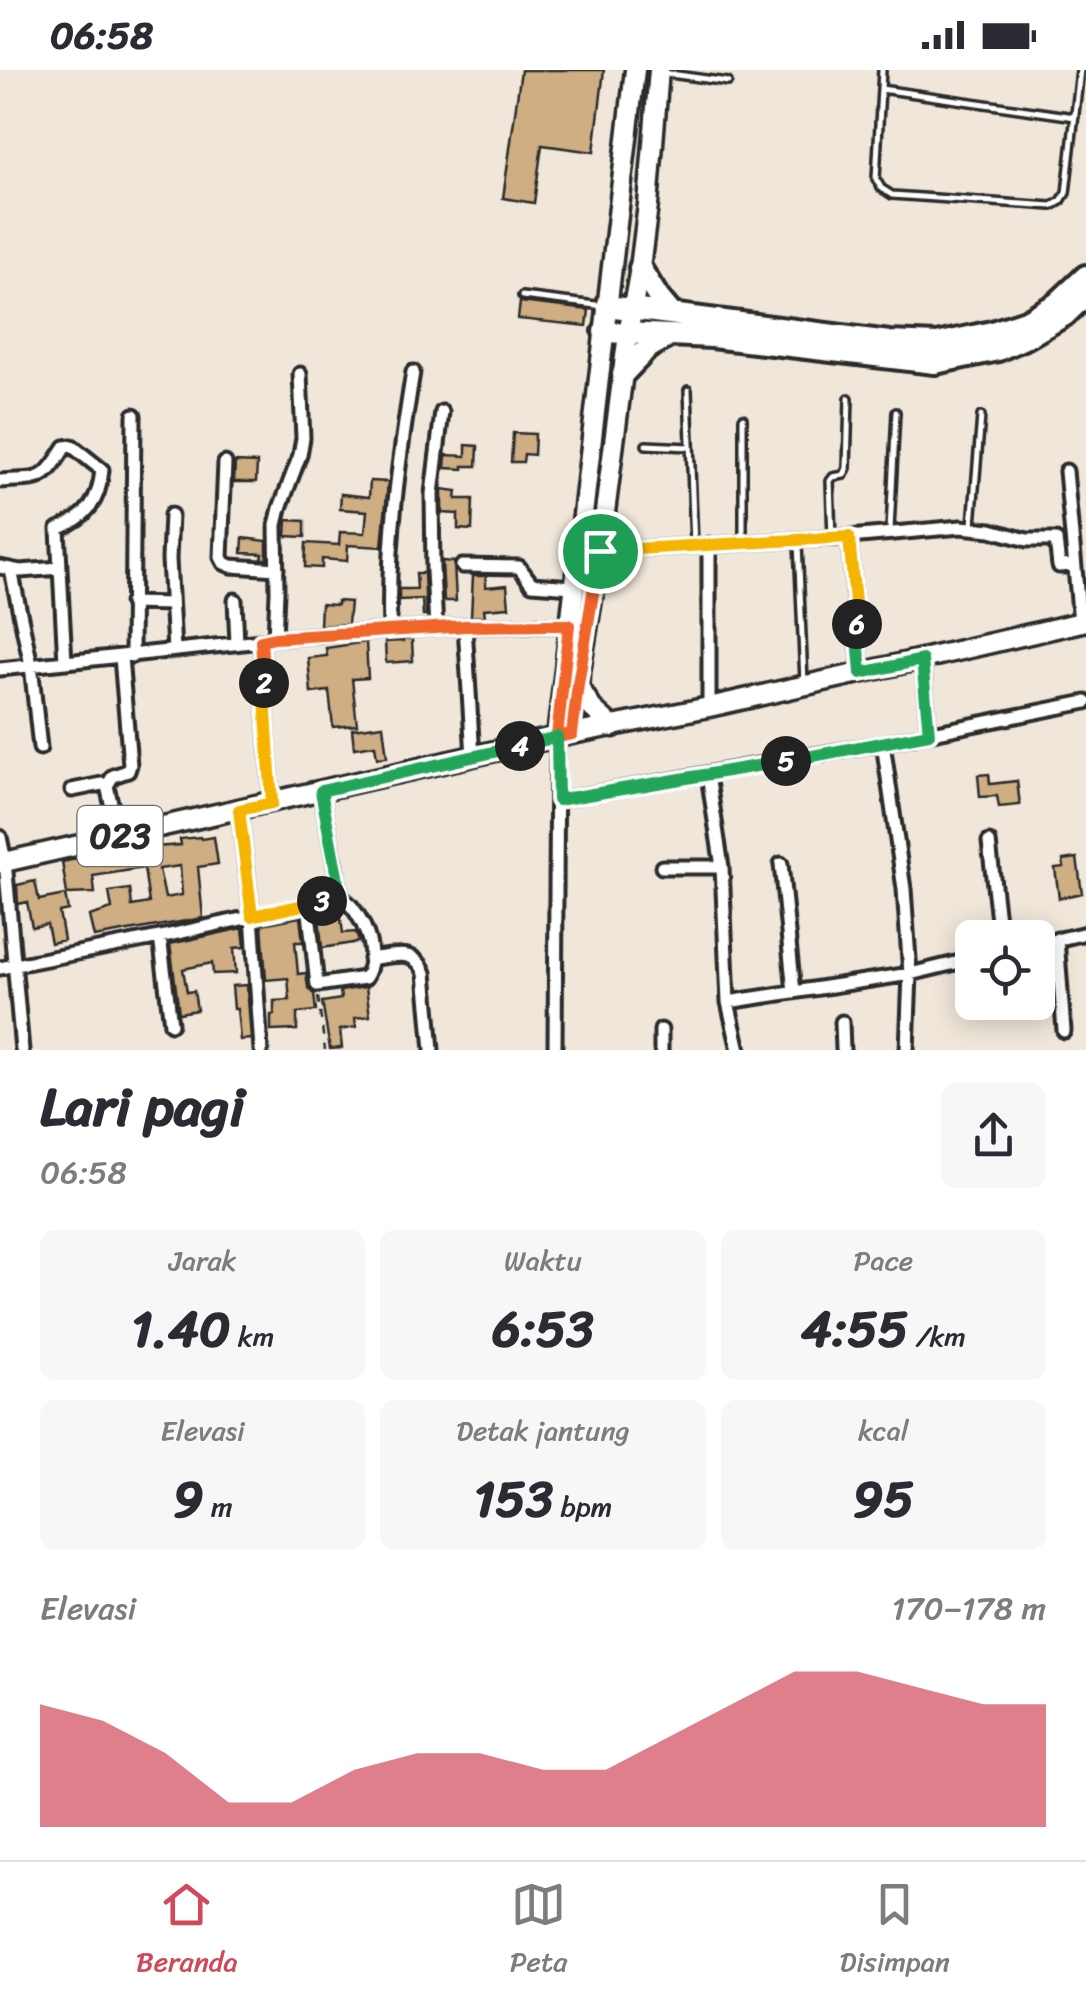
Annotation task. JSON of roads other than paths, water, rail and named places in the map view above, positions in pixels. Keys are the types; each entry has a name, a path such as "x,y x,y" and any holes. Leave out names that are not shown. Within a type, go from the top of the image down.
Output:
{"highway":[{"path":"640,268 672,324"},
{"path":"604,332 628,334 672,324 936,344 1026,321 1056,304 1086,276"},
{"path":"607,306 633,310 712,337 934,363 998,350 1066,315 1086,296"},
{"path":"623,374 672,324"}],"main road":[{"path":"564,736 573,587 636,70"},
{"path":"564,736 578,684 600,551 648,205 659,71"},
{"name":"023","path":"3,862 1083,622"},
{"path":"578,684 592,708 613,727"}],"street":[{"path":"390,630 390,544 413,372"},
{"path":"275,638 276,524 303,438 300,374"},
{"path":"436,628 432,494 442,412"},
{"path":"119,836 107,786 113,776 128,770 130,765 127,656 132,604 134,415"},
{"path":"0,481 42,477 69,446 102,470 96,495 85,513 76,522 58,529 65,662"},
{"path":"225,464 221,557 231,566 276,569"},
{"path":"1066,472 1083,622"},
{"path":"171,515 174,650"},
{"path":"600,551 972,528 1027,540 1056,540 1059,566 1074,565"},
{"path":"849,537 861,673"},
{"path":"710,544 710,707"},
{"path":"462,566 518,567 532,584 573,587"},
{"path":"40,748 31,665 6,568 60,568"},
{"path":"235,600 237,643"},
{"path":"132,604 172,604"},
{"path":"0,668 275,638 466,626 569,625"},
{"path":"466,626 472,757"},
{"path":"261,641 272,803"},
{"path":"922,660 929,734"},
{"path":"558,800 708,776 1086,702"},
{"path":"555,1050 558,800 564,736"},
{"path":"883,743 904,889 910,974 907,1050"},
{"path":"708,776 722,867 728,1002 738,1050"},
{"path":"72,790 107,786"},
{"path":"321,791 341,897"},
{"path":"239,810 252,916 261,1050"},
{"path":"0,837 22,1050"},
{"path":"989,842 998,920"},
{"path":"781,864 794,992"},
{"path":"662,868 722,867"},
{"path":"252,916 341,897"},
{"path":"0,968 341,897 358,915 368,940 369,972 364,978 317,984 308,904"},
{"path":"1064,1030 1056,940 1086,933"},
{"path":"160,937 171,1024"},
{"path":"370,959 405,955 420,962 425,972 432,1050"},
{"path":"728,1002 910,974 955,963"},
{"path":"842,1022 843,1050"},
{"path":"661,1030 661,1050"}],"lane":[{"path":"636,70 728,82"},
{"path":"882,70 876,178 881,188 892,195 1052,206 1066,194 1080,70"},
{"path":"881,89 1076,117"},
{"path":"522,296 607,306"},
{"path":"688,390 694,545"},
{"path":"832,538 830,481 844,475 846,468 849,398"},
{"path":"890,533 896,412"},
{"path":"972,528 981,416"},
{"path":"742,418 743,542"},
{"path":"646,445 690,447"},
{"path":"798,540 804,686"}]}
